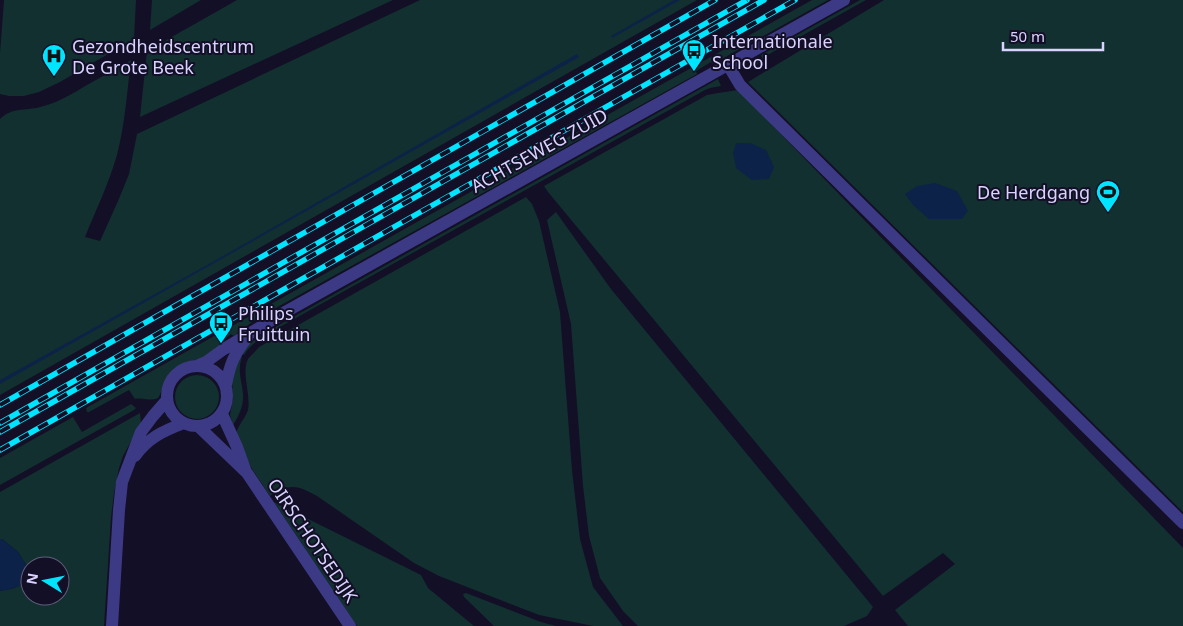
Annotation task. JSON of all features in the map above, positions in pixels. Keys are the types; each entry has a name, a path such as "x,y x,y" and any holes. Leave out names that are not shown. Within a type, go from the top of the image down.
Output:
{"street":[{"name":"ACHTSEWEG ZUID","path":"199,365 295,306 844,0"},
{"path":"728,65 740,85 1183,523"},
{"name":"ACHTSEWEG ZUID","path":"226,385 230,367 238,350 252,332"},
{"path":"199,365 208,367 222,377 226,385 227,405 222,414 212,423 191,426 176,418 170,410 167,391 170,382 182,369 199,365"},
{"path":"112,626 122,482 141,432 167,400"},
{"name":"OIRSCHOTSEDIJK","path":"222,414 247,473"},
{"path":"128,465 141,447 162,432 184,423"},
{"name":"OIRSCHOTSEDIJK","path":"199,426 247,473 350,626"}],"green space":[{"path":"4,0 136,0 134,39 39,92 24,96 0,94 0,53"},
{"path":"152,0 201,0 150,30"},
{"path":"237,0 393,0 140,117 147,51"},
{"path":"420,0 697,0 0,395 0,119 14,111 40,107 58,101 131,60 124,120 117,155 85,237 100,241 129,174 137,134"},
{"path":"812,0 828,0 713,64 711,62 696,71 697,74 256,319 234,336 231,334 219,344 221,346 206,356 179,365 167,377 158,398 152,400 135,399 129,390 87,412 86,408"},
{"path":"860,0 866,0 771,53 754,68 751,64 762,58 761,55"},
{"path":"884,0 1183,0 1183,512 748,82"},
{"path":"718,79 721,86 705,90 278,328 255,343 244,355 242,354 248,345 261,335"},
{"path":"738,90 1183,548 1183,626 908,626 895,610 955,564 943,553 883,596 544,186 707,95"},
{"path":"526,197 532,204 539,221 560,312 572,470 580,539 593,587 623,626 593,626 539,615 439,576 414,563 317,496 304,490 288,487 270,496 252,469 236,435 249,404 246,365 248,359 259,347"},
{"path":"556,212 611,289 873,607 867,616 844,626 638,626 623,611 600,578 589,536 583,486 571,324 547,220"},
{"path":"240,356 242,357 240,372 243,402 233,425 230,415 233,399 232,380"},
{"path":"197,375 209,379 215,385 219,397 215,409 209,415 197,419 185,415 179,409 175,397 179,385 185,379"},
{"path":"131,404 136,408 134,410 0,485 0,458 73,417 82,432"},
{"path":"140,413 141,423 123,456 114,493 104,626 0,626 0,591 20,584 20,606 70,606 70,556 21,556 0,539 0,492"},
{"path":"274,502 421,575 428,588 474,626 357,626"},
{"path":"466,593 556,626 494,626 464,597 463,594"}],"water":[{"path":"674,0 680,0 612,38 611,36"},
{"path":"577,54 579,57 0,384 0,380 216,260"},
{"path":"736,143 750,143 766,150 774,167 769,179 752,180 736,168 733,153"},
{"path":"935,183 957,191 968,211 962,219 929,219 913,205 905,194 917,186"},
{"path":"0,539 2,539 21,556 20,585 0,591"}],"railway":[{"path":"0,405 715,0"},
{"path":"0,423 747,0"},
{"path":"0,432 764,0"},
{"path":"0,450 795,0"}],"place":[{"name":"Internationale School","path":"694,72"},
{"name":"Gezondheidscentrum De Grote Beek","path":"54,77"},
{"name":"De Herdgang","path":"1108,213"},
{"name":"Philips Fruittuin","path":"221,344"}]}
